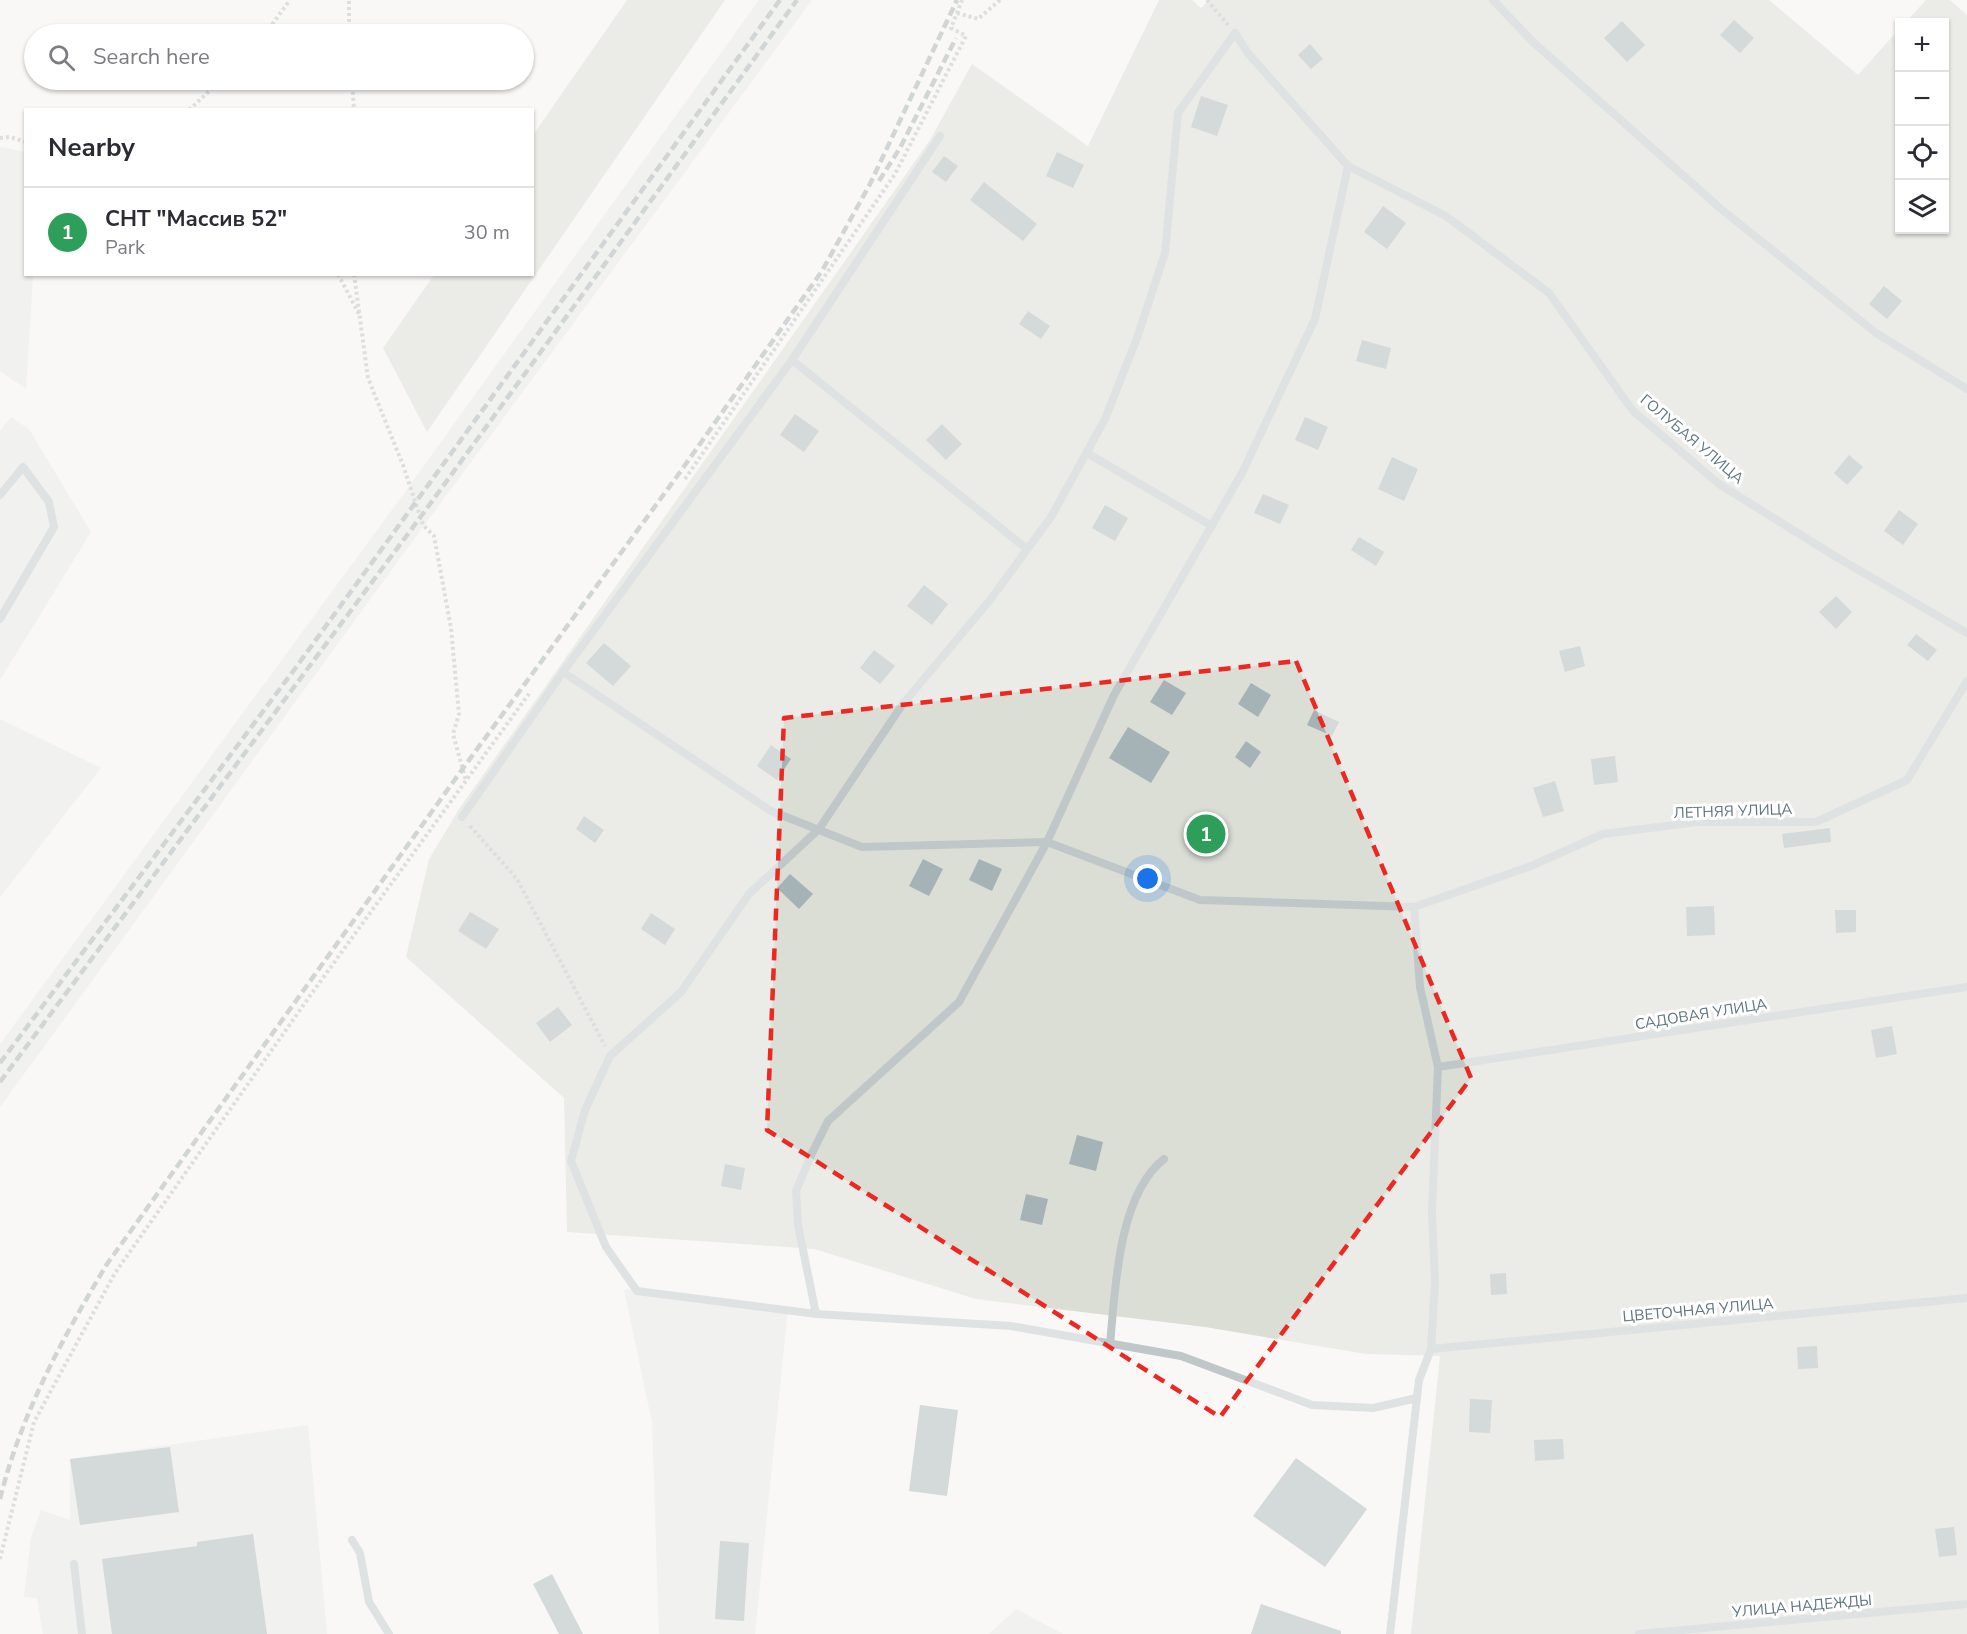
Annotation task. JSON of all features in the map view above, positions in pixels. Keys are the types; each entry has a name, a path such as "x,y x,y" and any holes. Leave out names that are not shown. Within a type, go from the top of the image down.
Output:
{"lane":[{"path":"1493,0 1533,42 1721,209 1876,333 1967,389"},
{"path":"816,1314 798,1225 796,1191 828,1121 959,1002 1047,842 1114,695 1242,472 1315,319 1348,166 1247,52 1234,33 1178,113 1166,253 1109,409 1051,517 990,600 902,705 819,829 749,894 681,992 610,1056 585,1110 571,1161 606,1247 637,1291 816,1314 1011,1326 1182,1356 1312,1405 1373,1408 1417,1398"},
{"path":"462,817 563,672 792,360 940,136"},
{"name":"ГОЛУБАЯ УЛИЦА","path":"1348,166 1446,216 1549,293 1633,411 1719,483 1838,558 1967,633"},
{"path":"792,360 1027,549"},
{"path":"1087,453 1212,525"},
{"path":"0,495 23,467 49,502 54,527 0,619"},
{"path":"563,672 771,811 862,847 1047,842 1200,900 1414,907 1420,987 1438,1067 1432,1211 1435,1282 1431,1349 1419,1380 1390,1634"},
{"name":"ЛЕТНЯЯ УЛИЦА","path":"1414,907 1531,866 1603,834 1697,822 1815,822 1906,780 1967,681"},
{"name":"САДОВАЯ УЛИЦА","path":"1438,1067 1967,987"},
{"path":"1110,1345 1125,1223 1153,1168 1164,1159"},
{"name":"ЦВЕТОЧНАЯ УЛИЦА","path":"1431,1349 1967,1298"},
{"path":"352,1540 360,1553 369,1602 389,1634"},
{"path":"74,1564 82,1634"},
{"name":"УЛИЦА НАДЕЖДЫ","path":"1639,1634 1967,1604"}],"path":[{"path":"272,24 290,0"},
{"path":"349,0 349,24"},
{"path":"957,13 978,19 1000,0"},
{"path":"1207,0 1234,33"},
{"path":"191,108 210,90"},
{"path":"353,90 354,108"},
{"path":"0,138 10,137 24,141"},
{"path":"339,276 362,320"},
{"path":"354,276 355,294 362,320 368,378 404,465 423,525 434,536 451,628 459,714 453,734 461,771 466,780 459,809 462,817 517,879 610,1056"}],"highlighted area":[{"path":"1296,661 1471,1078 1220,1417 767,1130 784,718"}],"shaded area":[{"path":"627,0 725,0 427,432 383,348 433,276 534,276 534,134"},
{"path":"759,0 812,0 409,546 0,1107 0,1044 405,492"},
{"path":"1159,0 1192,0 1201,8 1209,0 1769,0 1858,75 1895,33 1895,234 1949,234 1949,18 1910,18 1926,0 1950,0 1967,15 1967,1634 1411,1634 1440,1356 1366,1354 1205,1327 976,1299 814,1249 567,1232 564,1098 406,957 429,859 459,809 930,140 972,64 1088,146"},
{"path":"0,148 24,152 24,276 33,276 26,389 0,371"},
{"path":"11,417 29,429 91,532 0,680 0,431"},
{"path":"0,719 101,768 0,897"},
{"path":"624,1289 788,1308 755,1634 659,1634 652,1423"},
{"path":"308,1425 327,1634 43,1634 37,1598 24,1597 31,1537 41,1510 70,1520 70,1459"},
{"path":"1016,1609 1063,1634 989,1634"}],"building":[{"path":"1734,20 1754,38 1740,53 1720,35"},
{"path":"1622,21 1645,45 1627,62 1604,38"},
{"path":"1310,44 1323,59 1311,69 1298,55"},
{"path":"1201,96 1228,105 1217,136 1191,127"},
{"path":"1057,152 1084,165 1073,188 1046,176"},
{"path":"944,156 958,166 946,182 932,172"},
{"path":"984,182 1037,224 1023,241 970,200"},
{"path":"1383,206 1406,223 1387,249 1364,232"},
{"path":"1884,286 1902,301 1887,319 1869,304"},
{"path":"1028,311 1050,326 1041,339 1019,324"},
{"path":"1362,340 1391,348 1386,369 1356,361"},
{"path":"795,414 819,431 804,452 780,435"},
{"path":"1305,417 1328,427 1318,450 1295,440"},
{"path":"942,424 962,444 946,460 926,440"},
{"path":"1849,455 1863,467 1847,485 1834,473"},
{"path":"1392,457 1418,469 1404,501 1378,489"},
{"path":"1263,494 1289,505 1280,524 1254,513"},
{"path":"1105,505 1128,518 1115,541 1092,528"},
{"path":"1899,510 1918,524 1903,545 1884,531"},
{"path":"1359,537 1384,552 1376,566 1351,550"},
{"path":"924,585 948,604 932,625 907,606"},
{"path":"1836,596 1852,612 1836,629 1819,612"},
{"path":"1916,634 1937,650 1928,661 1907,645"},
{"path":"604,643 631,666 613,686 586,663"},
{"path":"1580,646 1585,666 1565,672 1559,651"},
{"path":"874,650 895,666 880,684 860,668"},
{"path":"1164,680 1186,693 1172,715 1150,702"},
{"path":"1251,683 1271,695 1258,717 1238,704"},
{"path":"1314,710 1339,722 1332,736 1307,725"},
{"path":"1128,727 1170,752 1151,783 1109,758"},
{"path":"1246,741 1261,752 1250,768 1235,757"},
{"path":"771,745 791,759 777,780 757,766"},
{"path":"1615,756 1618,782 1594,785 1591,759"},
{"path":"1555,781 1564,811 1543,817 1533,788"},
{"path":"584,816 604,830 595,843 576,829"},
{"path":"1830,828 1831,842 1784,848 1782,834"},
{"path":"923,859 943,869 929,896 909,886"},
{"path":"979,859 1002,869 992,891 969,880"},
{"path":"790,874 813,894 799,909 777,888"},
{"path":"1714,906 1715,935 1687,936 1686,907"},
{"path":"1835,910 1856,910 1856,932 1836,933"},
{"path":"470,912 499,929 486,949 458,931"},
{"path":"651,913 675,929 665,945 641,929"},
{"path":"558,1007 572,1025 550,1042 536,1023"},
{"path":"1892,1026 1897,1054 1876,1058 1871,1030"},
{"path":"1077,1135 1103,1142 1096,1171 1069,1164"},
{"path":"725,1164 745,1168 741,1190 721,1186"},
{"path":"1026,1194 1048,1199 1042,1225 1020,1220"},
{"path":"1506,1273 1507,1294 1491,1295 1490,1274"},
{"path":"1817,1346 1818,1368 1798,1369 1797,1347"},
{"path":"1470,1399 1492,1400 1490,1433 1469,1432"},
{"path":"920,1405 958,1410 947,1496 909,1491"},
{"path":"1563,1439 1564,1459 1535,1461 1534,1440"},
{"path":"170,1447 179,1512 80,1525 70,1459"},
{"path":"1296,1458 1367,1509 1325,1567 1253,1516"},
{"path":"1954,1527 1957,1555 1939,1557 1935,1529"},
{"path":"253,1534 267,1634 112,1634 102,1559 197,1546 197,1542"},
{"path":"720,1541 749,1543 744,1621 715,1619"},
{"path":"552,1574 583,1634 559,1634 533,1584"},
{"path":"1261,1604 1341,1631 1341,1634 1251,1634"}],"railway":[{"path":"0,1063 294,670 780,0"},
{"path":"0,1082 422,515 797,0"},
{"path":"0,1499 19,1437 44,1378 107,1264 461,771 678,475 822,271 870,184 957,0"},
{"path":"879,181 900,148 956,38"}],"place":[{"name":"СНТ \"Массив 52\"","path":"1206,834"}]}
